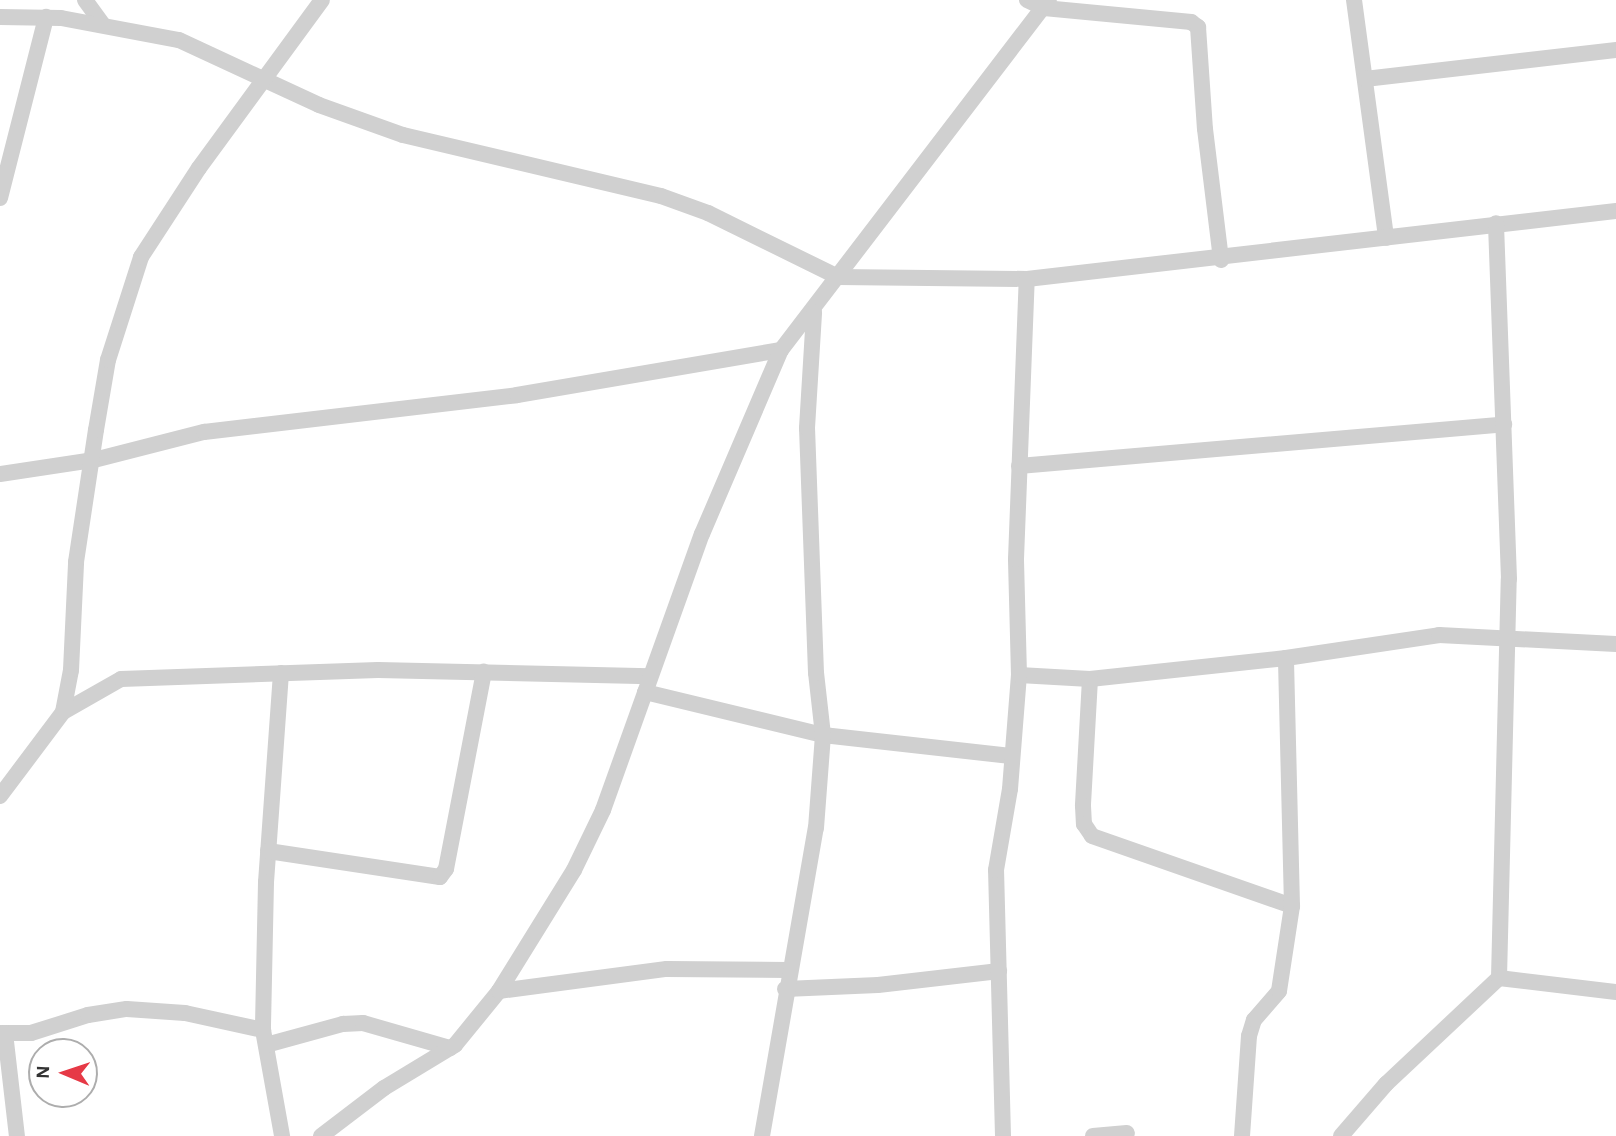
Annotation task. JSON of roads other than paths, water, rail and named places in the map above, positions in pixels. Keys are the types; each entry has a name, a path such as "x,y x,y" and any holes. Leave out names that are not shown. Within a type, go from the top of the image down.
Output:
{"street":[{"path":"85,0 102,23"},
{"path":"63,712 71,670 76,562 108,360 141,257 199,167 322,0"},
{"path":"1027,0 1191,22 1198,27 1205,129 1221,260"},
{"path":"1354,0 1386,238"},
{"path":"321,1136 384,1088 450,1048 499,991 575,870 603,810 702,534 781,350 814,312 1046,4"},
{"path":"0,17 46,17 102,23 179,40 319,105 403,135 661,196 708,213 838,277 1027,279 1221,260 1496,223 1616,211"},
{"path":"0,198 46,17"},
{"path":"1365,79 1616,50"},
{"path":"1341,1136 1386,1084 1499,978 1507,776 1504,641 1509,579 1496,223"},
{"path":"1003,1136 996,870 1010,789 1019,675 1020,466 1027,279"},
{"path":"762,1136 788,970 816,828 823,735 816,673 807,428 814,312"},
{"path":"0,474 94,460 204,432 517,396 781,350"},
{"path":"1020,466 1504,424"},
{"path":"1019,675 1090,679 1286,659 1439,635 1471,633 1504,641 1616,644"},
{"path":"1242,1136 1249,1036 1254,1020 1279,991 1292,906 1286,659"},
{"path":"0,796 8,775 63,712 121,679 281,673 484,672 648,684 823,735 1011,756"},
{"path":"268,850 440,877 446,869 484,672"},
{"path":"281,673 268,850 264,1038 282,1136"},
{"path":"1090,679 1083,806 1084,824 1092,836 1292,906"},
{"path":"499,991 667,970 788,970"},
{"path":"785,989 878,985 999,971"},
{"path":"1499,978 1616,992"},
{"path":"17,1136 3,1033 31,1033 88,1015 127,1009 184,1013 264,1038 363,1023 450,1048"},
{"path":"1093,1136 1127,1133"}]}
